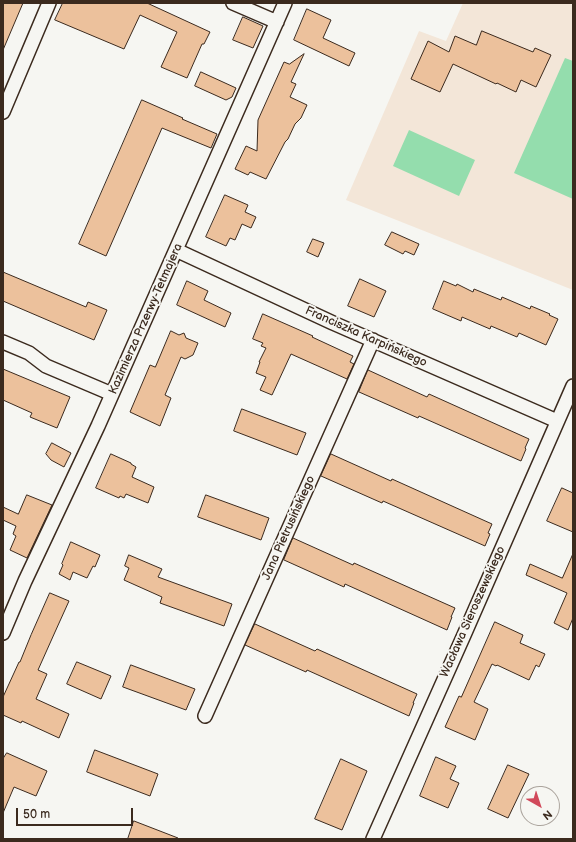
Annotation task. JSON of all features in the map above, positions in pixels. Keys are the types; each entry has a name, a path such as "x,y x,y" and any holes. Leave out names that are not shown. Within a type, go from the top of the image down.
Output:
{"street":[{"path":"3,112 48,3"},
{"path":"233,3 277,22"},
{"name":"Kazimierza Przerwy-Tetmajera","path":"3,633 25,581 112,394 285,3"},
{"name":"Franciszka Karpińskiego","path":"176,250 373,340 557,421"},
{"name":"Jana Pietrusińskiego","path":"205,716 373,340"},
{"path":"3,342 29,353 46,366 112,394"},
{"name":"Wacława Sieroszewskiego","path":"373,839 573,386"}],"shaded area":[{"path":"463,3 568,3 573,5 573,290 346,200 419,31 446,41"}],"green space":[{"path":"565,58 573,61 573,199 514,173"},
{"path":"409,130 475,160 459,196 393,166"}],"building":[{"path":"3,3 23,3 3,50"},
{"path":"63,3 147,3 210,32 204,44 202,44 187,78 161,67 177,32 140,15 124,49 55,20"},
{"path":"307,9 331,20 323,38 355,53 349,66 294,40"},
{"path":"243,17 263,26 253,48 233,40"},
{"path":"482,31 533,52 535,48 551,55 536,87 521,80 516,92 453,64 440,92 411,79 428,41 449,52 455,36 476,45"},
{"path":"304,54 291,82 296,84 290,97 307,105 301,118 295,124 285,142 266,179 250,172 248,175 235,169 246,146 257,151 258,120 284,62 289,64"},
{"path":"201,72 236,88 232,97 226,100 195,86"},
{"path":"142,100 217,134 211,148 162,128 106,256 79,244"},
{"path":"225,195 248,205 245,212 256,217 251,228 242,224 235,240 230,238 226,246 206,237"},
{"path":"392,232 419,244 414,255 405,251 403,254 385,245"},
{"path":"313,239 324,243 318,257 307,252"},
{"path":"3,272 86,307 88,302 107,310 94,340 3,301"},
{"path":"360,279 386,291 374,317 348,306"},
{"path":"187,281 208,291 204,300 231,313 225,327 177,305"},
{"path":"444,281 456,286 457,284 473,292 474,289 501,300 502,297 530,309 531,306 558,319 546,345 519,333 517,337 491,326 490,329 462,317 461,321 433,309"},
{"path":"263,314 313,336 312,337 353,356 350,362 354,364 347,379 291,354 272,395 260,390 266,377 256,373 259,362 266,348 261,346 263,343 253,339"},
{"path":"171,331 179,335 184,333 186,338 198,343 193,355 185,359 181,357 165,395 171,398 160,426 130,412 150,365 155,367"},
{"path":"3,369 70,397 57,428 30,417 32,413 3,400"},
{"path":"368,370 427,397 429,394 529,439 521,461 419,416 418,418 359,392"},
{"path":"242,409 306,433 297,455 234,431"},
{"path":"52,443 71,453 64,467 51,460 46,454"},
{"path":"111,454 131,463 136,467 132,477 154,487 148,503 126,494 124,498 120,496 119,498 96,488"},
{"path":"331,454 391,481 392,479 492,524 485,546 383,501 382,503 321,476"},
{"path":"562,488 573,493 573,532 547,521"},
{"path":"27,495 52,505 27,558 10,550 16,536 13,534 16,526 3,520 3,507 18,514"},
{"path":"206,495 269,518 261,540 198,517"},
{"path":"293,538 353,565 354,563 455,608 447,630 345,584 344,587 284,560"},
{"path":"71,542 100,555 95,567 93,566 87,578 73,572 70,580 59,574"},
{"path":"573,554 573,618 568,630 554,623 567,593 526,575 530,564 562,578"},
{"path":"129,555 162,569 158,577 232,604 224,626 160,603 162,597 124,580 129,568 125,566"},
{"path":"50,593 69,601 38,670 47,674 36,699 69,714 59,738 22,721 21,723 3,715 3,697"},
{"path":"495,622 523,635 520,643 545,654 539,667 536,665 529,680 492,664 474,702 488,709 475,740 445,727 459,696 461,697"},
{"path":"255,624 315,651 317,649 417,694 409,716 307,670 306,672 245,645"},
{"path":"77,662 111,676 101,699 67,684"},
{"path":"131,665 195,689 186,710 123,687"},
{"path":"95,750 158,774 150,796 87,772"},
{"path":"7,753 47,771 36,796 14,787 3,813 3,759"},
{"path":"436,757 456,766 450,779 459,783 448,808 420,796"},
{"path":"341,759 367,771 342,830 315,819"},
{"path":"508,765 529,774 523,786 520,786 520,793 508,818 488,809"},
{"path":"134,821 178,838 128,839"}]}
